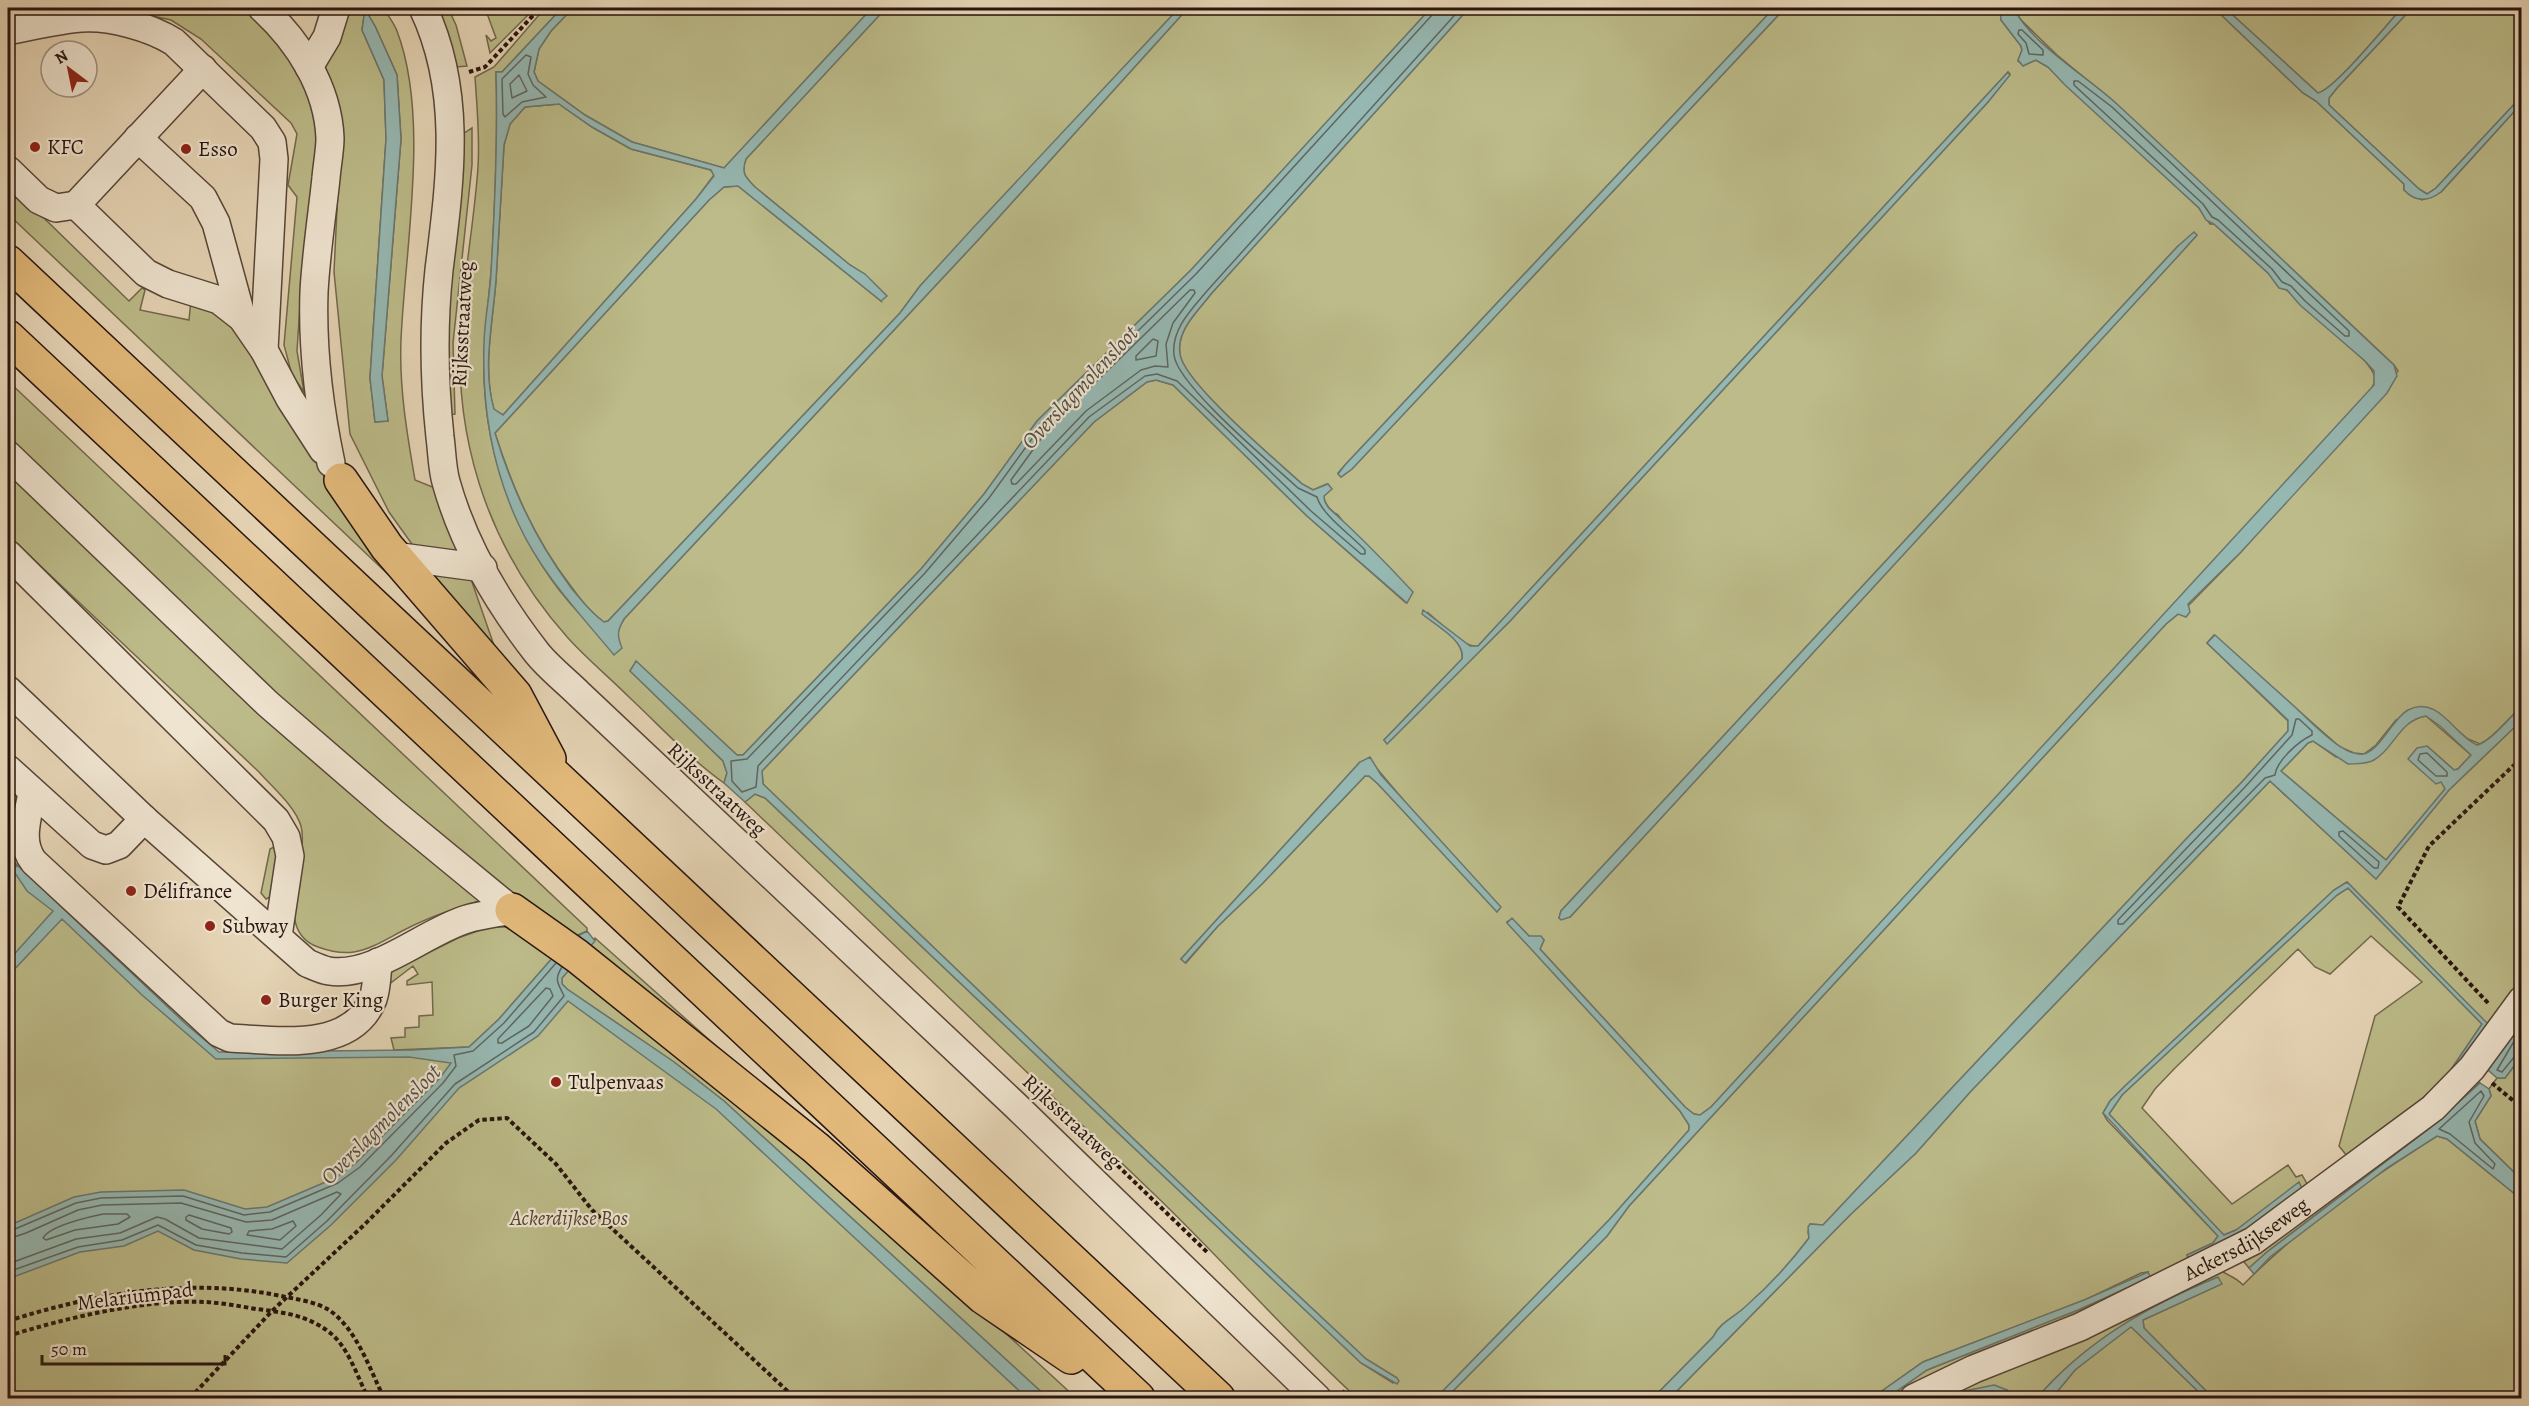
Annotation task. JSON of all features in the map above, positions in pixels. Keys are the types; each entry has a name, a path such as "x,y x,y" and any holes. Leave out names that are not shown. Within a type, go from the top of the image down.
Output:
{"highway":[{"path":"8,262 1218,1398"},
{"path":"8,337 1138,1398"},
{"path":"336,472 394,556 515,694 561,782"},
{"path":"512,910 591,967 816,1148 982,1298 1132,1398"}],"street":[{"path":"262,8 283,28 309,67 324,100 330,137 314,288 313,329 322,420 336,472"},
{"path":"309,67 327,37 336,8"},
{"name":"Rijksstraatweg","path":"423,8 439,48 445,79 451,163 436,302 434,343 437,405 445,481 464,532 507,610 539,654 1015,1106 1326,1392"},
{"path":"8,31 82,18 113,21 160,33 174,42 263,128 272,142 274,159 264,350"},
{"path":"8,170 39,200 56,208 76,205 203,69"},
{"path":"138,138 203,198 216,223 242,318"},
{"path":"76,205 146,273 168,284 219,300 242,318 264,350 290,399 336,472"},
{"path":"8,455 268,704 394,813 512,910"},
{"path":"8,554 276,820 286,837 290,856 278,936"},
{"path":"394,556 483,568"},
{"path":"8,690 144,819 308,963 329,971 355,970 378,962 423,938 466,919 512,910"},
{"path":"8,770 92,845 106,850 119,845 144,819"},
{"path":"32,793 24,839 28,854 34,862 225,1036 290,1040 317,1039 343,1030 357,1020 372,999 378,962"},
{"name":"Ackersdijkseweg","path":"1914,1398 1974,1369 2080,1327 2253,1241 2433,1108 2472,1068 2522,1000"}],"path":[{"path":"445,79 486,67 540,8"},
{"path":"469,62 472,79"},
{"path":"2505,1021 2398,907 2429,846 2514,765"},
{"path":"2496,1086 2522,1108"},
{"path":"190,1398 272,1311 364,1225 446,1143 479,1120 507,1118 556,1164 592,1210 795,1398"},
{"name":"Rijksstraatweg","path":"1082,1131 1168,1212 1216,1262"},
{"path":"8,1321 57,1306 190,1286 226,1288 288,1297 329,1310 344,1324 355,1340 384,1398"},
{"name":"Melariumpad","path":"8,1336 43,1325 168,1303 206,1302 298,1315 331,1333 345,1351 368,1398"},
{"path":"1326,1392 1350,1398"}],"green space":[{"path":"8,8 252,8 297,61 321,137 301,289 297,351 304,392 292,375 284,345 297,197 288,185 297,134 291,123 201,39 171,20 135,12 83,9 8,15"},
{"path":"345,8 383,8 397,31 407,65 412,103 413,183 403,304 401,375 415,480 440,490 497,654 452,600 389,512 350,434 334,272 341,124 322,67","holes":["365,10 375,26 397,75 401,139 382,376 388,421 375,422 370,378 386,139 384,80 362,30"]},
{"path":"434,8 448,8 456,25 467,66 456,67"},
{"path":"485,8 535,8 490,53 486,35 491,41 496,38"},
{"path":"545,8 562,8 502,72 496,72 495,189 485,344 485,395 495,454 503,483 527,540 542,566 579,613 617,637 618,629 624,619 979,239 1188,8 1431,8 1191,270 1037,421 984,494 921,569 743,755 737,755 636,662 630,671 723,761 727,773 724,783 687,753 583,653 542,606 519,572 501,537 485,501 473,463 465,424 460,343 478,167 475,77 494,67"},
{"path":"573,8 872,8 724,168 632,142 585,115 538,81 534,72 539,49 551,31"},
{"path":"886,8 1179,8 920,286 900,313 608,621 604,622 581,600 535,531 509,474 495,433 709,200 724,187 738,186 881,301 865,276 755,187 746,177 744,168 746,159"},
{"path":"1469,8 1774,8 1345,465 1338,473 1341,477 1352,469 1785,8 2000,8 2001,20 2021,46 2018,61 2023,65 2036,60 2048,67 2199,208 2210,224 2214,224 2365,361 2375,379 2370,391 1711,1107 1700,1115 1694,1114 1685,1107 1540,949 1544,940 1529,936 1512,919 1507,922 1680,1111 1689,1125 1689,1130 1609,1220 1436,1398 1357,1398 1153,1193 745,802 755,794 765,798 1361,1363 1393,1383 1397,1378 1366,1359 763,784 762,771 1094,422 1147,382 1156,380 1173,385 1307,516 1406,603 1338,515 1327,505 1324,496 1331,489 1327,484 1313,490 1302,484 1213,401 1185,367 1180,354 1181,337 1189,322 1211,294","holes":["2008,72 2010,74 1988,102 1511,620 1387,743 1384,740 1462,659 1462,653 1455,640 1427,612 1459,639 1472,646 1478,646","2197,235 1570,917 1559,918 1561,911 2178,246","1360,762 1373,764 1497,911 1378,784 1369,776 1365,776 1262,884 1218,926 1186,963 1181,959"]},
{"path":"2017,8 2214,8 2303,93 2316,101 2404,184 2404,190 2422,200 2441,192 2521,104 2521,707 2496,732 2480,744 2468,739 2433,710 2396,720 2376,745 2364,754 2354,753 2340,747 2214,635 2207,643 2288,721 2288,731 1823,1225 1810,1224 1809,1238 1787,1265 1747,1306 1720,1327 1653,1398 1446,1398 1607,1236 1629,1206 2166,624 2187,607 2241,552 2398,371 2115,103 2057,55 2020,19"},
{"path":"2225,8 2402,8 2348,69 2326,89 2318,93"},
{"path":"2412,8 2521,8 2521,97 2436,188 2427,194 2329,105 2329,98 2337,88"},
{"path":"559,104 592,127 631,149 711,170 714,175 696,199 503,415 494,410 489,378 489,345 496,280 504,145 510,124 525,107"},
{"path":"472,128 472,165 453,343 455,414 448,415 445,343 463,134"},
{"path":"8,183 129,301 142,288 145,290 140,310 189,320 191,300 228,319 244,341 330,486 413,598 8,214"},
{"path":"8,381 587,928 587,931 571,938 415,822 8,448"},
{"path":"8,468 489,898 438,915 375,945 354,952 326,950 304,938 296,926 294,910 302,841 301,826 294,811 259,772 31,557 8,539"},
{"path":"2426,716 2471,755 2458,769 2454,770 2427,746 2445,789 2386,860 2281,771 2308,743 2313,741 2336,757 2374,760 2404,727"},
{"path":"2521,721 2521,989 2468,1066 2351,1161 2339,1146 2375,1016 2422,982 2371,936 2330,974 2315,967 2298,949 2175,1068 2155,1089 2142,1108 2232,1204 2288,1165 2296,1177 2302,1175 2310,1189 2158,1276 1903,1398 1887,1398 1927,1370 2078,1310 2143,1281 2148,1272 2141,1273 2085,1300 1923,1362 1872,1398 1670,1398 1850,1215 1916,1153 1971,1091 2270,781 2376,879 2449,790","holes":["2347,882 2487,1024 2448,1081 2364,1143 2422,1099 2446,1077 2482,1024 2348,888 2337,895 2122,1095 2109,1114 2221,1233 2224,1235 2236,1230 2188,1258 2187,1255 2213,1243 2218,1236 2107,1120 2103,1113 2110,1101 2126,1085 2334,890"]},
{"path":"276,846 278,849 272,896 266,899 261,893 270,849"},
{"name":"Ackerdijkse Bos","path":"8,855 17,865 16,868 218,1055 445,1054 479,1060 557,993 715,1101 1038,1398 8,1398"},
{"path":"489,927 508,927 555,955 499,1019 469,1047 394,1050 391,1038 405,1037 405,1028 419,1027 419,1016 433,1015 432,982 407,985 407,981 418,974 413,966 388,985 390,972 458,938"},
{"path":"595,938 742,1069 586,950"},
{"path":"575,962 850,1190 1076,1398 1048,1398 724,1101 674,1062 567,989 562,984 562,978"},
{"path":"2521,1057 2521,1179 2480,1139 2475,1121 2491,1096 2489,1089 2497,1078 2505,1078"},
{"path":"2474,1078 2480,1083 2430,1128 2249,1268 2239,1256"},
{"path":"2437,1136 2447,1139 2521,1199 2521,1398 2213,1398 2144,1328 2143,1320 2221,1284 2218,1278 2168,1300 2120,1327 2076,1359 2037,1398 2015,1398 2007,1390 1955,1393 2216,1267 2243,1285 2288,1243 2336,1205"},
{"path":"2131,1326 2205,1398 2052,1398 2075,1370"}],"water":[{"path":"562,8 573,8 551,31 539,49 534,72 538,81 585,115 632,142 724,168 872,8 886,8 746,159 744,171 755,187 850,265 865,274 887,296 881,301 738,186 724,187 709,200 495,433 517,495 536,534 572,589 604,622 608,621 900,313 920,286 972,229 1179,8 1188,8 979,239 624,619 618,634 622,648 614,655 549,575 527,541 501,480 490,436 485,390 484,336 495,197 496,72 502,72","holes":["559,104 592,127 631,149 711,170 714,176 503,415 494,409 489,377 489,345 496,280 504,145 510,124 525,107"]},
{"name":"Overslagmolensloot","path":"1431,8 1469,8 1211,294 1189,321 1181,337 1180,345 1180,354 1185,367 1197,383 1253,440 1302,484 1313,490 1328,484 1332,489 1324,496 1328,507 1413,592 1407,603 1307,516 1173,385 1156,380 1147,382 1094,422 762,771 763,784 1366,1359 1397,1378 1399,1381 1397,1384 1361,1363 765,798 755,794 745,802 724,783 727,773 723,761 630,671 636,661 737,755 743,755 921,569 984,494 1037,421 1191,270"},
{"path":"1774,8 1785,8 1352,469 1341,477 1338,474 1345,465"},
{"path":"2000,8 2017,8 2017,14 2038,39 2118,105 2394,365 2397,376 2387,393 2241,552 2188,604 2190,612 2186,617 2178,614 2166,624 1629,1206 1607,1236 1446,1398 1436,1398 1609,1220 1689,1130 1689,1125 1680,1111 1507,923 1512,918 1529,936 1541,936 1544,940 1540,949 1685,1107 1694,1114 1700,1115 1711,1107 2374,385 2374,371 2365,361 2300,305 2287,290 2279,288 2268,273 2214,224 2206,220 2199,208 2048,67 2036,60 2023,66 2018,60 2022,50 2021,46 2001,20"},
{"path":"2214,8 2225,8 2318,93 2326,89 2348,69 2402,8 2412,8 2337,88 2329,98 2329,105 2427,194 2436,188 2521,97 2521,104 2441,192 2427,199 2418,199 2404,190 2404,184 2316,101 2303,93"},
{"path":"365,9 397,75 401,139 382,376 388,421 375,422 370,378 386,139 384,80 362,30"},
{"path":"2008,72 2010,75 1988,102 1511,620 1387,744 1384,740 1462,659 1462,652 1454,639 1422,614 1423,610 1470,646 1478,646"},
{"path":"2194,232 2197,235 2180,254 1570,917 1561,920 1559,918 1561,911 2178,246"},
{"path":"2215,635 2323,734 2341,747 2355,753 2369,752 2402,714 2419,707 2428,707 2437,712 2477,745 2494,734 2521,707 2521,721 2449,790 2376,879 2270,781 1971,1091 1916,1153 1850,1215 1670,1398 1653,1398 1720,1327 1755,1298 1795,1256 1809,1238 1810,1224 1823,1225 2288,731 2288,720 2207,643","holes":["2426,716 2471,755 2458,769 2454,770 2427,746 2417,748 2408,759 2436,784 2441,782 2445,789 2386,860 2281,771 2308,743 2313,741 2348,764 2363,763 2380,756 2403,729 2417,719"]},
{"path":"1370,757 1381,775 1501,907 1497,912 1378,784 1369,776 1365,776 1262,884 1218,926 1185,963 1181,959 1360,762"},
{"path":"17,865 187,1025 219,1052 412,1050 469,1047 499,1019 555,955 587,931 595,941 562,978 562,984 674,1062 724,1101 1048,1398 1027,1398 716,1109 568,1001 538,1036 459,1088 396,1160 331,1225 287,1263 241,1259 194,1250 158,1231 124,1246 80,1252 8,1279 8,1226 74,1197 101,1192 184,1190 245,1209 267,1207 335,1178 357,1162 439,1079 451,1063 409,1057 216,1059 142,995 62,919 8,976 8,961 53,911 27,891 13,870"},
{"path":"2347,882 2488,1024 2448,1081 2366,1145 2363,1142 2422,1099 2446,1077 2482,1024 2348,888 2337,895 2122,1095 2109,1114 2224,1235 2236,1230 2299,1182 2302,1189 2239,1236 2188,1258 2187,1255 2213,1243 2218,1236 2103,1113 2110,1101 2126,1085 2334,890"},
{"path":"2521,1018 2521,1057 2505,1078 2497,1078 2488,1070"},
{"path":"2480,1083 2489,1089 2491,1096 2475,1121 2480,1139 2521,1179 2521,1199 2447,1139 2437,1136 2387,1168 2270,1257 2254,1274 2249,1268 2430,1128"},
{"path":"2148,1272 2150,1276 2143,1281 2078,1310 1927,1370 1887,1398 1872,1398 1923,1362 2084,1300"},
{"path":"2218,1277 2222,1284 2143,1320 2144,1328 2213,1398 2205,1398 2131,1327 2075,1370 2052,1398 2037,1398 2076,1359 2120,1327 2168,1300"},
{"path":"1994,1385 2007,1390 2015,1398 2005,1398 1992,1391 1961,1398 1943,1398 1955,1393"}],"place":[{"name":"KFC","path":"35,147"},
{"name":"Esso","path":"186,149"},
{"name":"Délifrance","path":"131,891"},
{"name":"Subway","path":"210,926"},
{"name":"Burger King","path":"266,1000"},
{"name":"Tulpenvaas","path":"556,1082"}]}
